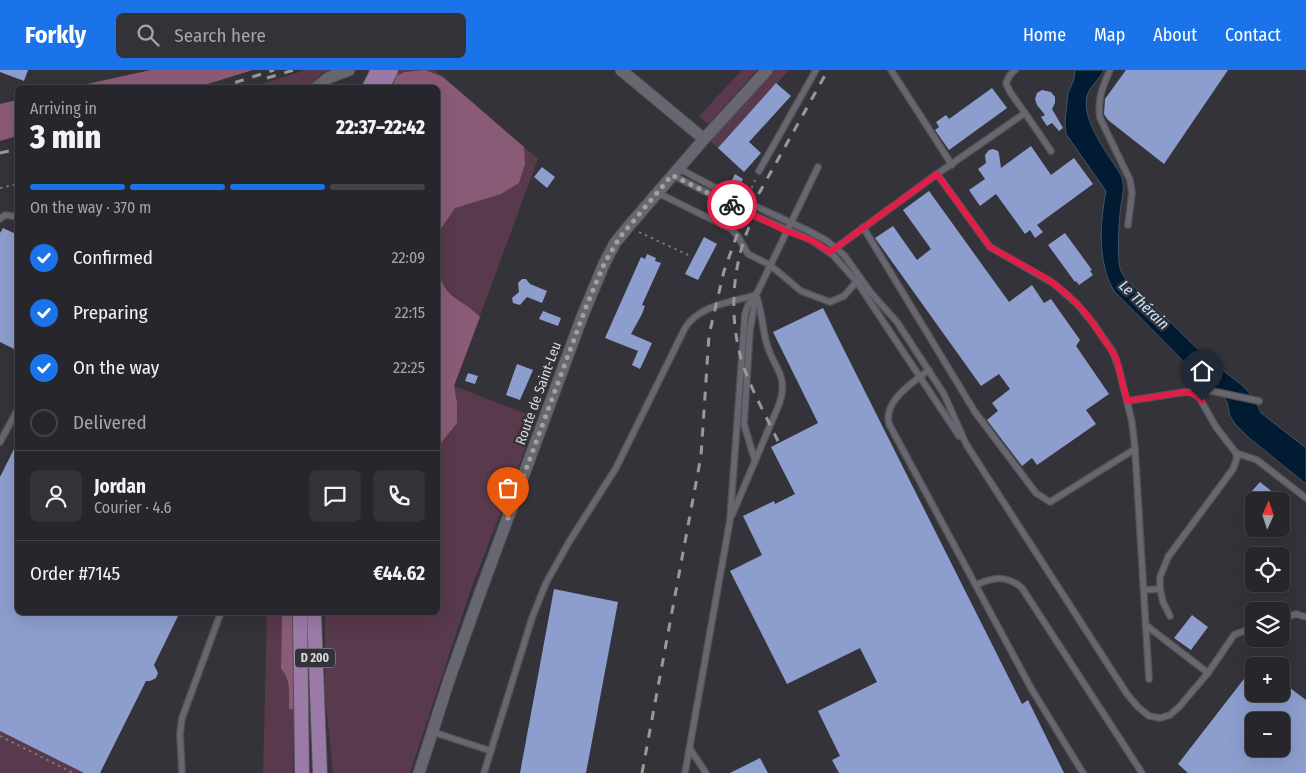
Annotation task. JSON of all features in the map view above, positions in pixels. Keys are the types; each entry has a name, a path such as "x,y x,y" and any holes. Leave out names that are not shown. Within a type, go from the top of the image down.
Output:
{"main road":[{"path":"384,85 391,70"},
{"path":"362,85 370,75"},
{"name":"D 200","path":"300,615 302,773"},
{"name":"D 200","path":"314,615 320,773"}],"street":[{"path":"320,85 328,78 349,70"},
{"path":"621,70 704,139"},
{"name":"Route de Saint-Leu","path":"420,773 467,629 586,307 612,249 628,226 767,70"}],"lane":[{"path":"759,171 816,70"},
{"path":"891,70 952,164"},
{"path":"1015,70 1010,74 1006,83 1010,92 1051,151"},
{"path":"1110,70 1100,93 1098,108 1100,118 1130,180 1132,193 1128,225"},
{"path":"830,252 937,174 1025,114"},
{"path":"685,773 730,520 744,320 748,305 756,295 818,167"},
{"path":"675,172 791,222 819,236 844,255 919,377 966,444 1127,694 1149,716 1160,718 1174,712 1208,672 1234,635 1245,630"},
{"path":"675,172 786,231 811,240 830,252 893,316 944,394 966,444"},
{"path":"937,174 990,247 1046,278 1067,294 1085,312 1116,357 1127,401 1135,449 1150,679"},
{"path":"658,193 731,230 748,254 770,265 801,291 830,302 844,296 859,280"},
{"path":"0,219 5,215 15,217"},
{"path":"863,227 975,412 1036,493 1050,502 1135,449"},
{"path":"755,461 744,424 750,330 756,295"},
{"path":"730,520 781,401 783,390 779,368 766,340 762,314 756,295"},
{"path":"484,773 532,618 546,583 569,542 622,458 689,322 705,310 756,295"},
{"path":"928,370 894,402 888,416 889,424 1031,688 1083,773"},
{"path":"1127,401 1202,389 1259,401"},
{"path":"1170,616 1163,602 1160,589 1160,577 1168,557 1237,462 1236,453 1216,427 1202,401 1190,392"},
{"path":"0,442 15,414"},
{"path":"1236,453 1258,460 1306,498"},
{"path":"976,585 992,579 1003,578 1013,581 1022,588 1142,773"},
{"path":"1144,590 1160,589"},
{"path":"1290,616 1296,614 1306,617"},
{"path":"182,773 180,734 182,718 220,615"},
{"path":"1147,626 1208,672"},
{"path":"432,732 491,751"},
{"path":"690,749 706,773"}],"path":[{"path":"746,202 759,171"},
{"path":"0,188 15,185"},
{"path":"628,226 688,254"},
{"path":"0,736 72,773"}],"shaded area":[{"path":"151,70 253,70 204,85 82,85"},
{"path":"306,70 331,70 322,73 310,85 258,85"},
{"path":"399,70 435,70 538,159 454,386 537,418 470,592 410,773 333,773 325,696 325,615 440,615 440,85 393,85"},
{"path":"425,70 443,77 524,147 525,164 519,183 501,194 455,208 440,230 440,85 393,85 396,76 405,72"},
{"path":"742,70 757,70 708,124 699,116"},
{"path":"774,70 789,70 718,148 709,140"},
{"path":"15,100 15,137 0,141 0,104"},
{"path":"440,277 449,293 480,317 454,386 457,403 457,423 440,444"},
{"path":"267,615 282,615 281,669 288,682 289,708 291,710 294,708 293,773 263,773"},
{"path":"282,615 294,615 294,708 291,710 289,708 288,682 281,669"},
{"path":"0,731 84,773 0,773"}],"water":[{"name":"Le Thérain","path":"1075,70 1104,70 1088,93 1086,106 1092,127 1121,175 1123,183 1118,246 1122,273 1209,360 1242,385 1254,398 1261,413 1306,448 1306,484 1248,437 1235,424 1230,416 1227,402 1218,390 1199,377 1114,291 1102,255 1101,229 1106,191 1066,134 1065,122 1068,93 1074,79"}],"building":[{"path":"0,70 28,70 24,81 0,72"},
{"path":"1126,70 1228,70 1164,164 1108,120 1104,114 1105,99"},
{"path":"776,83 791,96 749,142 761,153 744,172 718,148"},
{"path":"992,88 1007,108 949,150 935,130 939,127 936,122 946,115 949,119"},
{"path":"1042,90 1051,92 1055,97 1052,109 1063,128 1059,131 1052,123 1047,126 1041,117 1045,115 1035,99 1037,93"},
{"path":"1031,146 1051,175 1074,158 1093,184 1037,225 1043,232 1035,238 1030,230 1025,234 996,194 980,206 969,190 985,179 978,169 986,163 985,155 989,150 998,151 1001,168"},
{"path":"542,167 555,177 547,188 534,177"},
{"path":"735,174 743,179 738,188 730,184"},
{"path":"929,191 1009,302 1032,285 1044,303 1051,299 1080,340 1076,346 1109,394 1086,410 1096,424 1037,465 1032,458 1022,466 987,420 998,411 992,403 1010,389 999,374 981,386 875,238 893,226 917,260 931,249 903,210"},
{"path":"3,228 15,234 15,350 0,342 0,233"},
{"path":"1065,233 1092,270 1090,271 1093,275 1079,285 1048,245"},
{"path":"704,237 717,244 698,280 685,274"},
{"path":"647,254 656,258 655,261 661,263 642,305 645,306 642,314 631,334 652,343 640,369 632,365 638,351 605,338 641,257 645,259"},
{"path":"522,279 526,279 530,284 547,291 542,303 527,297 520,305 513,303 512,298 519,292 518,283"},
{"path":"823,308 1022,704 1028,700 1064,773 839,773 832,760 840,756 818,711 877,682 860,648 787,684 730,571 762,555 743,516 774,501 775,504 795,494 771,447 818,423 773,332"},
{"path":"543,311 561,318 558,326 539,319"},
{"path":"517,364 533,370 520,400 506,395"},
{"path":"468,373 478,376 475,384 465,381"},
{"path":"15,447 15,615 179,615 154,665 158,673 156,678 146,681 100,773 84,773 0,731 0,477"},
{"path":"1260,482 1273,492 1253,492 1252,491"},
{"path":"554,589 618,602 586,773 520,773"},
{"path":"1192,615 1208,627 1191,650 1174,638"},
{"path":"1245,678 1245,702 1290,702 1290,688 1306,700 1306,773 1188,773 1178,764"},
{"path":"760,758 768,773 730,773"}],"railway":[{"path":"227,85 274,70"},
{"path":"267,78 294,70"},
{"path":"642,773 701,456 709,335 724,271 737,235 748,213 828,70"},
{"path":"0,153 15,150"},
{"path":"749,227 739,261 734,296 738,348 755,394 778,441"}],"way so far":[{"path":"508,518 591,294 604,264 620,237 672,175 732,205"}],"route":[{"path":"732,205 786,231 811,240 830,252 937,174 990,247 1046,278 1067,294 1085,312 1116,357 1127,401 1185,392 1194,394 1202,401"}]}
